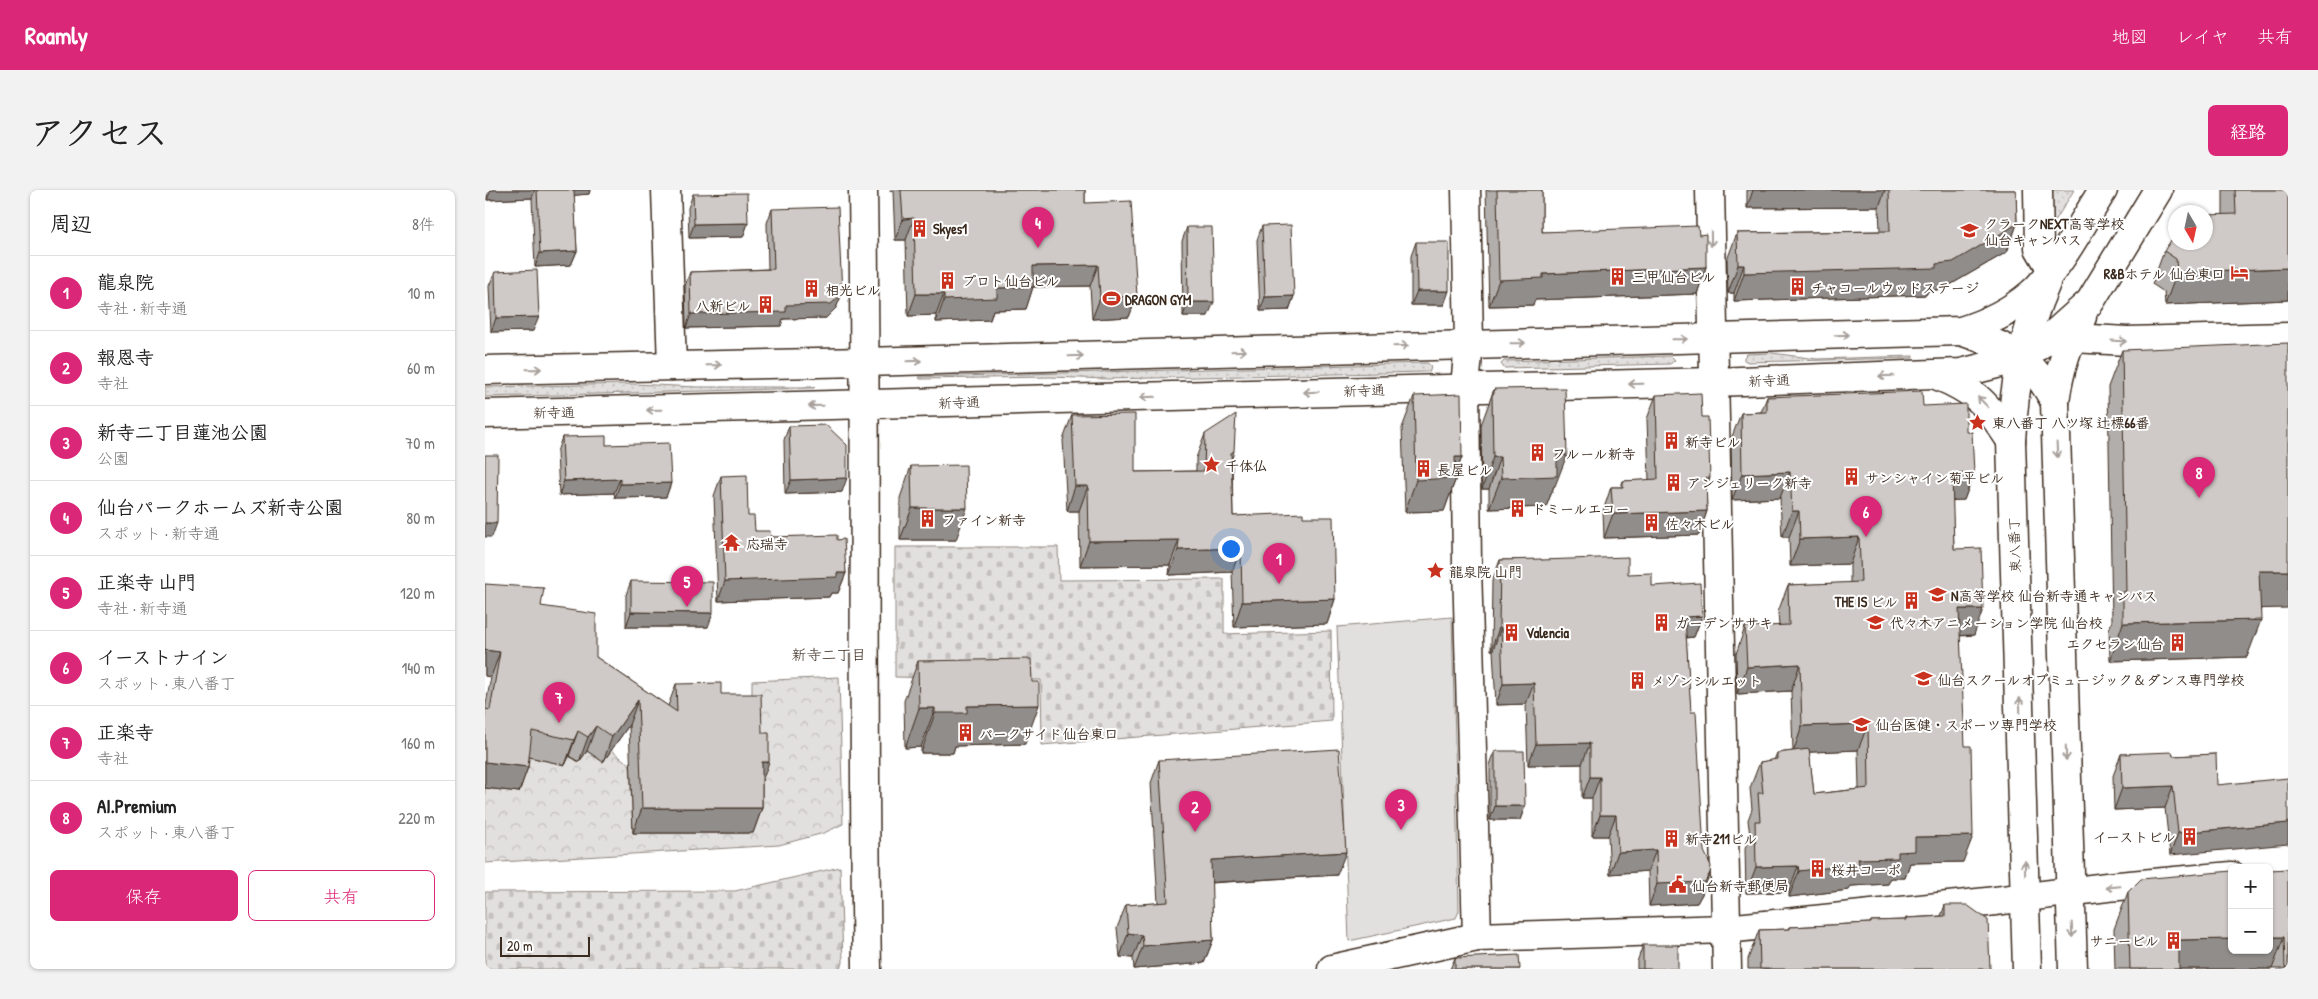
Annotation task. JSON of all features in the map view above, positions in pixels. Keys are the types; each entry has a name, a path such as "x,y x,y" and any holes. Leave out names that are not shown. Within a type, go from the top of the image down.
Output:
{"street":[{"path":"666,190 672,366"},
{"path":"863,190 867,969"},
{"path":"1466,190 1469,344 1465,387 1467,565 1477,937"},
{"path":"1710,190 1727,969"},
{"path":"2038,190 2039,248 2052,270"},
{"path":"2073,969 2055,402 2061,337 2090,302 2158,190"},
{"path":"485,370 865,362 1961,331 1987,323 2010,310 2032,293 2052,270 2100,191"},
{"name":"東八番丁","path":"2027,969 2011,441 2013,401 2023,347 2034,310 2052,270"},
{"path":"1961,331 2023,347 2061,337 2127,341 2288,337"},
{"path":"2023,347 2031,366 2041,377 2055,402"},
{"name":"新寺通","path":"485,414 1714,382 1961,373 2023,347"},
{"path":"1935,374 1969,390 1982,400 2011,441"},
{"path":"1332,969 1477,937 1726,929 2228,876"}],"green space":[{"path":"2046,190 2074,190 2055,221 2047,218"},
{"path":"1772,353 1817,359 1913,356 1913,358 1748,362 1744,360 1747,354"},
{"path":"1671,356 1675,360 1670,364 1504,368 1501,364 1504,361"},
{"path":"1427,363 1431,366 1430,371 1427,372 1108,379 1050,377 920,379 919,377"},
{"path":"633,384 697,387 815,387 485,397 485,387"},
{"path":"895,547 1058,547 1059,580 1224,579 1224,634 1331,631 1332,721 1042,745 1041,680 895,677"},
{"path":"1452,617 1459,911 1456,918 1349,941 1337,627"},
{"path":"839,677 843,824 824,833 779,845 485,863 485,788 523,756 565,765 569,756 579,761 587,751 603,762 611,750 630,765 633,833 752,719 752,681"},
{"path":"840,867 843,963 839,969 485,969 485,892 735,891"}],"building":[{"path":"537,190 574,190 577,251 540,253"},
{"path":"901,190 1085,190 1085,203 1131,201 1137,296 1100,298 1098,265 1033,266 1033,287 997,288 997,298 944,300 944,294 916,294 914,218 903,219"},
{"path":"1497,190 1542,190 1542,232 1698,226 1699,235 1706,234 1706,267 1543,274 1543,278 1499,280"},
{"path":"1889,190 2016,190 2017,224 1953,262 1936,264 1936,268 1744,273 1744,265 1738,265 1737,233 1890,231"},
{"path":"2235,190 2288,190 2288,268 2177,272 2176,259 2164,251 2168,245 2168,250 2213,250 2213,215 2236,214"},
{"path":"747,193 748,223 694,224 693,194"},
{"path":"838,207 842,294 831,304 786,305 786,312 691,314 690,272 774,269 772,209"},
{"path":"1291,225 1294,296 1265,297 1262,226"},
{"path":"1187,227 1212,227 1214,302 1188,302"},
{"path":"1416,242 1449,242 1449,291 1417,291"},
{"path":"537,270 539,317 496,318 495,272"},
{"path":"2288,343 2288,571 2259,571 2261,620 2123,623 2123,592 2126,591 2122,350"},
{"path":"1565,388 1567,455 1557,455 1557,476 1501,478 1500,457 1493,457 1492,394 1494,394 1494,389"},
{"path":"1922,391 1923,406 1966,404 1966,432 1972,432 1974,473 1952,474 1954,549 1981,548 1983,609 1959,609 1965,746 1971,746 1973,836 1915,837 1915,851 1898,852 1898,858 1858,859 1859,864 1799,871 1798,866 1756,867 1755,821 1760,821 1758,793 1763,793 1760,762 1777,759 1777,753 1809,749 1814,794 1869,788 1868,724 1802,726 1800,664 1747,667 1745,627 1789,625 1788,585 1861,582 1859,537 1800,539 1799,511 1792,511 1790,472 1742,474 1741,413 1767,412 1767,397"},
{"path":"1701,393 1702,417 1708,417 1710,478 1706,478 1707,511 1613,514 1611,487 1623,487 1623,481 1658,479 1656,395"},
{"path":"1461,394 1462,457 1455,457 1456,478 1416,480 1414,396"},
{"path":"1135,414 1135,472 1204,471 1205,434 1236,414 1234,451 1231,453 1233,516 1303,513 1303,517 1333,517 1335,599 1242,602 1241,548 1178,550 1179,540 1089,541 1088,486 1075,486 1072,415"},
{"path":"826,425 847,445 847,478 791,480 789,426"},
{"path":"606,436 606,445 669,443 671,483 620,484 620,479 564,481 562,437"},
{"path":"485,455 498,455 497,523 485,523"},
{"path":"966,465 967,508 912,508 911,466"},
{"path":"747,475 748,516 754,516 755,531 770,531 771,537 837,535 837,540 844,539 846,573 837,573 837,577 725,581 721,476"},
{"path":"1628,557 1628,574 1652,573 1652,586 1700,583 1702,616 1685,617 1691,712 1696,712 1704,851 1711,866 1710,873 1705,882 1657,884 1656,850 1618,852 1616,815 1600,815 1600,777 1590,777 1590,743 1536,744 1534,683 1503,684 1501,628 1499,628 1500,560"},
{"path":"631,581 713,582 713,613 631,612"},
{"path":"485,584 544,588 541,606 596,614 596,657 677,712 676,684 721,683 721,694 761,694 762,733 769,733 769,762 762,762 762,808 642,808 638,700 612,737 596,726 588,737 578,731 574,740 532,731 528,767 485,762 485,709 490,710 500,652 485,650"},
{"path":"1031,659 1032,682 1039,682 1039,705 967,706 967,713 935,713 935,708 919,708 918,661"},
{"path":"1339,749 1346,852 1211,860 1213,940 1143,946 1142,935 1128,933 1126,905 1168,902 1159,760"},
{"path":"1495,751 1524,751 1525,806 1495,806"},
{"path":"2172,752 2173,756 2216,754 2217,785 2288,778 2288,823 2178,833 2173,786 2122,788 2121,754"},
{"path":"2288,869 2288,968 2285,968 2284,937 2273,937 2273,870"},
{"path":"2228,871 2228,939 2179,940 2179,969 2130,969 2128,892 2141,879"},
{"path":"1945,905 1967,905 1988,920 1990,969 1760,969 1759,930 1945,916"},
{"path":"1643,945 1678,945 1678,969 1643,969"},
{"path":"1519,955 1520,969 1455,969 1455,958"}],"place":[{"name":"Skyes1","path":"919,228"},
{"name":"クラークNEXT高等学校 仙台キャンパス","path":"1970,231"},
{"name":"仙台パークホームズ新寺公園","path":"1038,248"},
{"name":"R&Bホテル 仙台東口","path":"2239,273"},
{"name":"三甲仙台ビル","path":"1618,276"},
{"name":"プロト仙台ビル","path":"948,280"},
{"name":"チャコールウッドステージ","path":"1797,287"},
{"name":"相光ビル","path":"811,289"},
{"name":"DRAGON GYM","path":"1111,299"},
{"name":"八新ビル","path":"765,305"},
{"name":"東八番丁 八ツ塚 辻標66番","path":"1978,422"},
{"name":"新寺ビル","path":"1671,441"},
{"name":"フルール新寺","path":"1538,453"},
{"name":"千体仏","path":"1211,465"},
{"name":"長屋ビル","path":"1423,469"},
{"name":"サンシャイン菊平ビル","path":"1851,477"},
{"name":"アンジェリーク新寺","path":"1673,482"},
{"name":"AI.Premium","path":"2199,498"},
{"name":"ドミールエコー","path":"1518,508"},
{"name":"ファイン新寺","path":"928,519"},
{"name":"佐々木ビル","path":"1651,523"},
{"name":"イーストナイン","path":"1866,537"},
{"name":"応瑞寺","path":"732,543"},
{"name":"龍泉院 山門","path":"1435,571"},
{"name":"龍泉院","path":"1279,584"},
{"name":"N高等学校 仙台新寺通キャンパス","path":"1937,595"},
{"name":"THE IS ビル","path":"1912,601"},
{"name":"正楽寺 山門","path":"687,607"},
{"name":"ガーデンササキ","path":"1661,622"},
{"name":"代々木アニメーション学院 仙台校","path":"1876,622"},
{"name":"Valencia","path":"1512,632"},
{"name":"エクセラン仙台","path":"2178,643"},
{"name":"仙台スクールオブミュージック＆ダンス専門学校","path":"1923,679"},
{"name":"メゾンシルエット","path":"1637,680"},
{"name":"正楽寺","path":"559,723"},
{"name":"仙台医健・スポーツ専門学校","path":"1861,724"},
{"name":"パークサイド仙台東口","path":"965,733"},
{"name":"新寺二丁目蓮池公園","path":"1401,830"},
{"name":"報恩寺","path":"1195,832"},
{"name":"イーストビル","path":"2190,836"},
{"name":"新寺211ビル","path":"1671,838"},
{"name":"桜井コーポ","path":"1817,869"},
{"name":"仙台新寺郵便局","path":"1677,885"},
{"name":"サニービル","path":"2173,940"}],"district":[{"name":"新寺二丁目","path":"829,654"}]}
